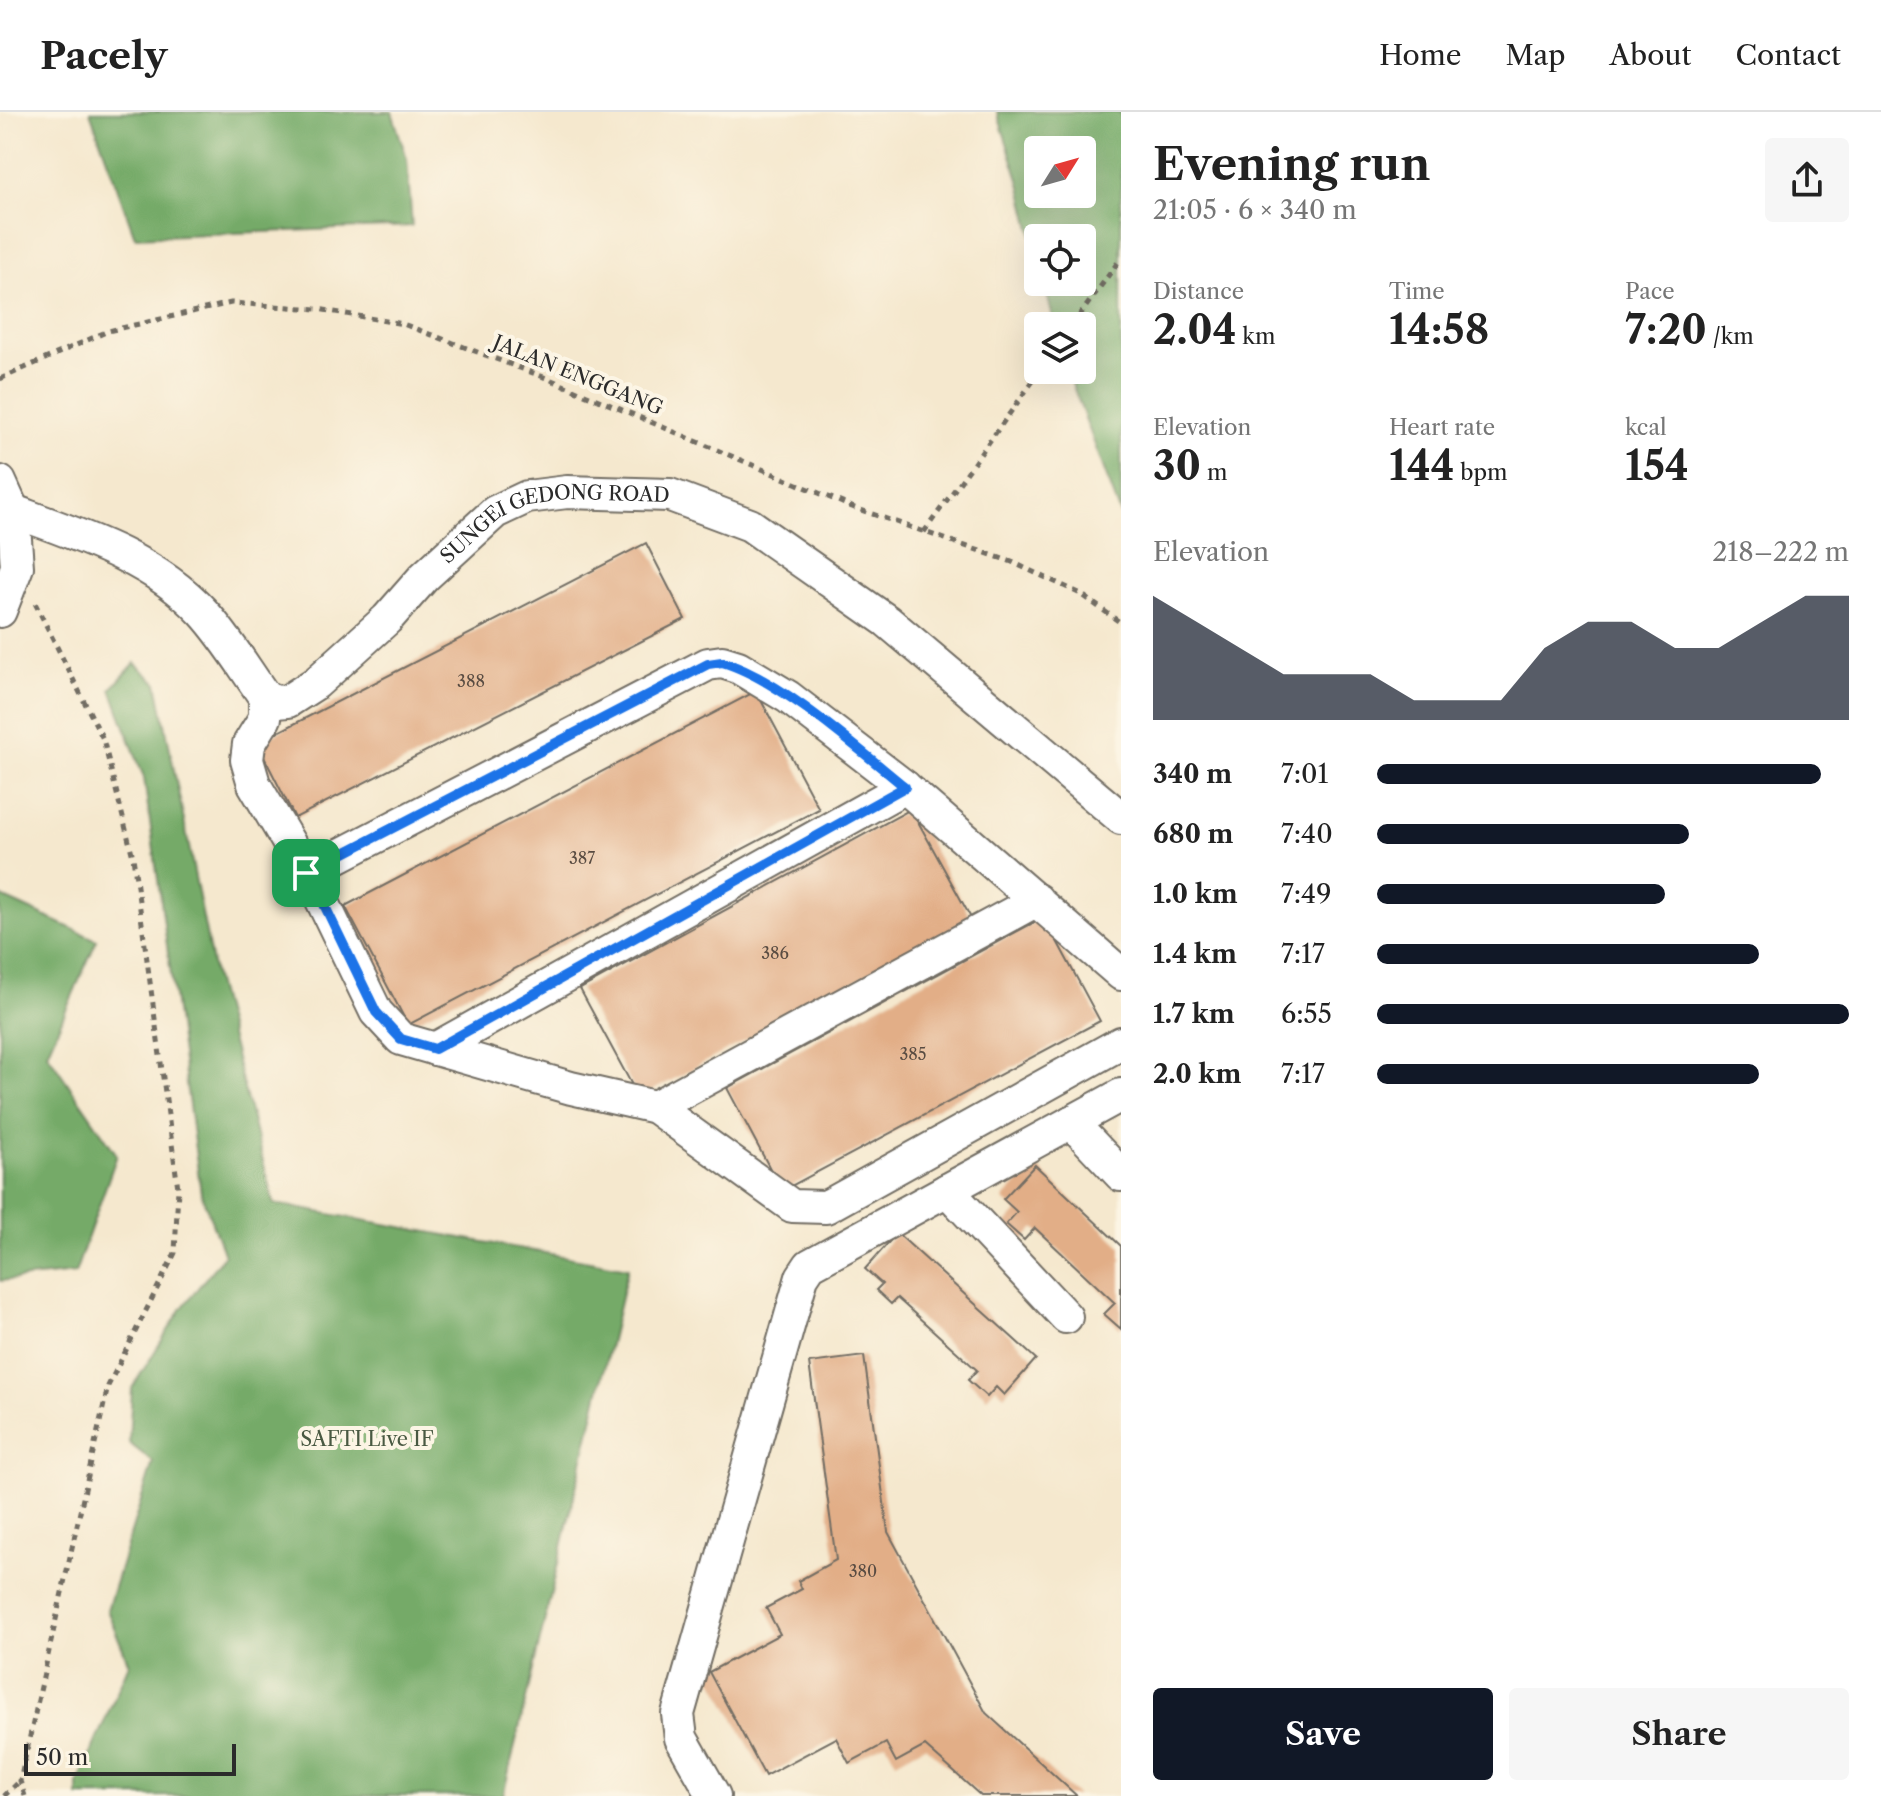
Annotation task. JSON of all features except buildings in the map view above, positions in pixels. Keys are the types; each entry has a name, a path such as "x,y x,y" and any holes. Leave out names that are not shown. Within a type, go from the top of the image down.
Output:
{"lane":[{"path":"0,482 13,511 17,567 0,611"},
{"name":"SUNGEI GEDONG ROAD","path":"265,697 276,702 288,701 316,683 387,619 424,577 495,512 527,497 567,492 670,495 750,525 887,621 1121,818"},
{"path":"13,511 94,541 170,582 203,613 265,697 265,718 249,744 247,760 254,784 319,894 376,1012 401,1039 571,1088 655,1107 792,1206 826,1207 1121,1043"},
{"path":"306,873 708,664 722,662 753,674 788,697 905,787 1121,974"},
{"path":"435,1049 905,787"},
{"path":"655,1107 1037,900"},
{"path":"714,1796 681,1738 678,1714 802,1277 810,1265 1121,1095"},
{"path":"1071,1122 1121,1175"},
{"path":"947,1190 1066,1317"}],"path":[{"path":"1082,312 1121,258"},
{"name":"JALAN ENGGANG","path":"0,379 108,331 231,303 318,309 403,324 549,379 852,507 1012,562 1081,594 1121,623"},
{"path":"924,532 1031,384"},
{"path":"17,567 103,739 133,857 178,1188 175,1253 108,1386 20,1781 25,1796"},
{"path":"4,1796 20,1781"}],"green space":[{"path":"90,112 392,112 407,159 412,226 135,237"},
{"path":"997,112 1121,112 1121,515 1072,384 1096,384 1096,312 1052,312 1048,296 1096,296 1096,224 1030,224 1026,208 1096,208 1096,136 1024,136 1024,199"},
{"name":"SAFTI Live IF","path":"135,663 157,683 214,974 274,1204 628,1268 503,1796 78,1796 78,1783 129,1664 107,1610 153,1462 129,1443 132,1388 182,1308 224,1255 201,1193 144,778 111,689"},
{"path":"0,896 97,940 47,1053 117,1155 75,1273 0,1281"}],"route":[{"path":"722,662 753,674 788,697 905,787 435,1049 401,1039 376,1012 306,873 708,664 722,662"}]}
